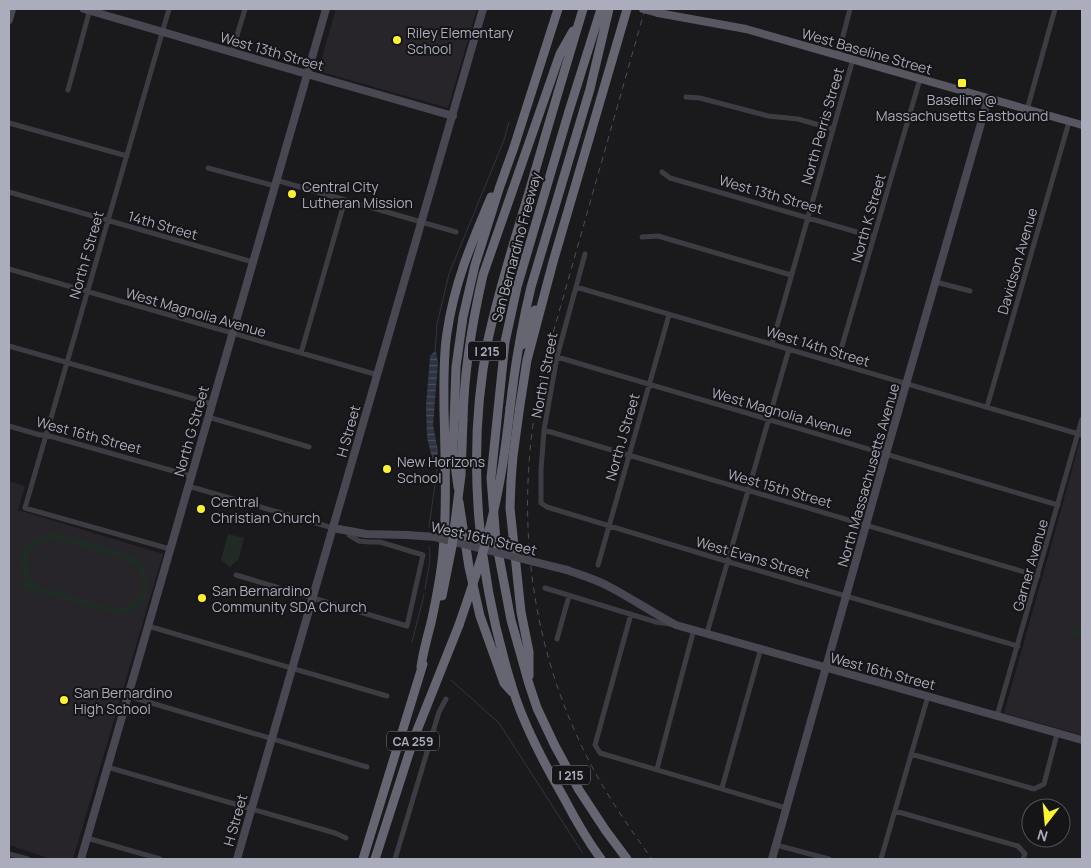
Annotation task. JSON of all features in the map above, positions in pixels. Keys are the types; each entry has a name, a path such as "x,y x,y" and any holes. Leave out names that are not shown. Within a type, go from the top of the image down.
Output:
{"highway":[{"path":"514,694 504,682 480,616 465,545 453,450 456,367 463,317 475,265 558,9"},
{"name":"San Bernardino Freeway","path":"601,9 517,287 505,342 492,478 496,541 511,620 537,708 579,790 627,859"},
{"path":"515,366 531,287 590,89 609,9"},
{"path":"529,684 529,652 521,612 510,508 516,429 525,372 553,262 627,9"},
{"path":"421,667 427,655 446,581 452,546 461,475 467,362 474,313 483,275 560,54 582,12"},
{"name":"San Bernardino Freeway","path":"582,12 521,217 488,340 481,382 476,465 478,518 487,587 514,694 530,733 556,784 570,810 602,859"},
{"path":"421,667 438,592 443,553 445,518 444,363 446,334 452,301 463,266 495,188 500,186"},
{"path":"515,366 553,262"},
{"name":"CA 259","path":"375,859 414,738 459,625 478,570 492,519 504,456 515,366"},
{"name":"CA 259","path":"363,859 421,667"}],"main road":[{"name":"West Baseline Street","path":"643,9 746,29 1082,126"}],"street":[{"name":"West 13th Street","path":"88,9 453,116"},
{"path":"68,90 88,9"},
{"name":"North F Street","path":"169,9 25,508 170,549"},
{"path":"232,52 245,9"},
{"name":"North G Street","path":"81,859 326,9"},
{"name":"H Street","path":"237,859 484,9"},
{"name":"North Perris Street","path":"838,55 850,9"},
{"path":"1028,110 1055,9"},
{"name":"North Perris Street","path":"772,344 853,59"},
{"name":"North K Street","path":"837,363 920,80"},
{"path":"686,97 700,98 768,116 798,118 833,129"},
{"name":"North Massachusetts Avenue","path":"772,859 988,99"},
{"name":"Davidson Avenue","path":"987,407 1069,122"},
{"path":"9,123 127,156"},
{"path":"208,168 345,200 456,232"},
{"name":"West 13th Street","path":"662,172 670,178 874,237"},
{"name":"14th Street","path":"9,192 253,262"},
{"path":"301,353 345,200"},
{"path":"642,237 658,236 792,275"},
{"name":"North I Street","path":"541,503 540,470 544,430 557,357 584,254"},
{"name":"West Magnolia Avenue","path":"9,269 378,375"},
{"path":"936,282 970,291"},
{"name":"West 14th Street","path":"576,287 1080,434"},
{"name":"North J Street","path":"598,565 669,314"},
{"path":"9,346 212,404"},
{"path":"708,633 789,350"},
{"name":"West Magnolia Avenue","path":"557,357 1058,505"},
{"path":"208,417 309,447"},
{"name":"Garner Avenue","path":"997,716 1080,434 1082,419"},
{"name":"West 16th Street","path":"9,426 191,476"},
{"name":"West 15th Street","path":"544,430 1038,576"},
{"name":"West 16th Street","path":"188,486 333,528 366,534 407,535 447,540 567,570 608,586 676,625"},
{"name":"West Evans Street","path":"541,503 547,507 729,562 1018,646"},
{"path":"236,575 407,626 423,555 380,542 359,541 349,535 349,531"},
{"name":"West 16th Street","path":"545,588 656,622 694,629 1082,740"},
{"path":"557,639 569,596"},
{"path":"631,614 595,745 600,753 786,808"},
{"path":"148,626 387,696"},
{"path":"657,770 694,629"},
{"path":"722,788 761,648"},
{"path":"128,696 367,767"},
{"path":"881,859 928,696"},
{"path":"395,859 439,712 446,699"},
{"path":"911,754 1034,789 1044,784 1057,734"},
{"path":"107,767 335,833 346,838"},
{"path":"895,811 1018,846 1024,857"},
{"path":"87,838 160,859"},
{"path":"776,845 829,859"},
{"path":"9,854 28,859"}],"shaded area":[{"name":"Riley Elementary School","path":"336,9 477,9 448,108 318,71"},
{"path":"1080,440 1082,440 1082,735 1004,713"},
{"name":"San Bernardino High School","path":"9,481 25,486 18,510 163,554 73,859 51,859 9,845"},
{"path":"47,533 57,533 129,554 136,558 142,564 148,578 148,593 145,600 130,612 113,614 19,587 21,580 26,581 20,565 20,558 27,546","holes":["51,540 126,560 140,573 142,585 139,594 128,605 114,608 37,584 29,570 28,559 30,554 41,543"]},
{"path":"228,534 244,538 238,561 230,567 221,560"},
{"path":"1075,625 1082,627 1081,638 1072,636"}],"water":[{"path":"436,352 438,363 433,425 438,451 435,460 432,458 427,437 426,406 430,356"}],"waterway":[{"path":"435,352 437,324 449,274 504,140 509,122"},
{"path":"429,527 437,470 435,460"},
{"path":"425,589 430,562 429,547"},
{"path":"412,642 424,595"},
{"path":"451,680 499,723 582,852"}],"railway":[{"path":"645,9 544,365 534,415 529,465 528,515 531,564 538,614 550,662 566,710 601,783 652,859"}],"place":[{"name":"Riley Elementary School","path":"397,40"},
{"name":"Baseline @ Massachusetts Eastbound","path":"962,83"},
{"name":"Central City Lutheran Mission","path":"292,194"},
{"name":"New Horizons School","path":"387,469"},
{"name":"Central Christian Church","path":"201,509"},
{"name":"San Bernardino Community SDA Church","path":"202,598"},
{"name":"San Bernardino High School","path":"64,700"}]}
